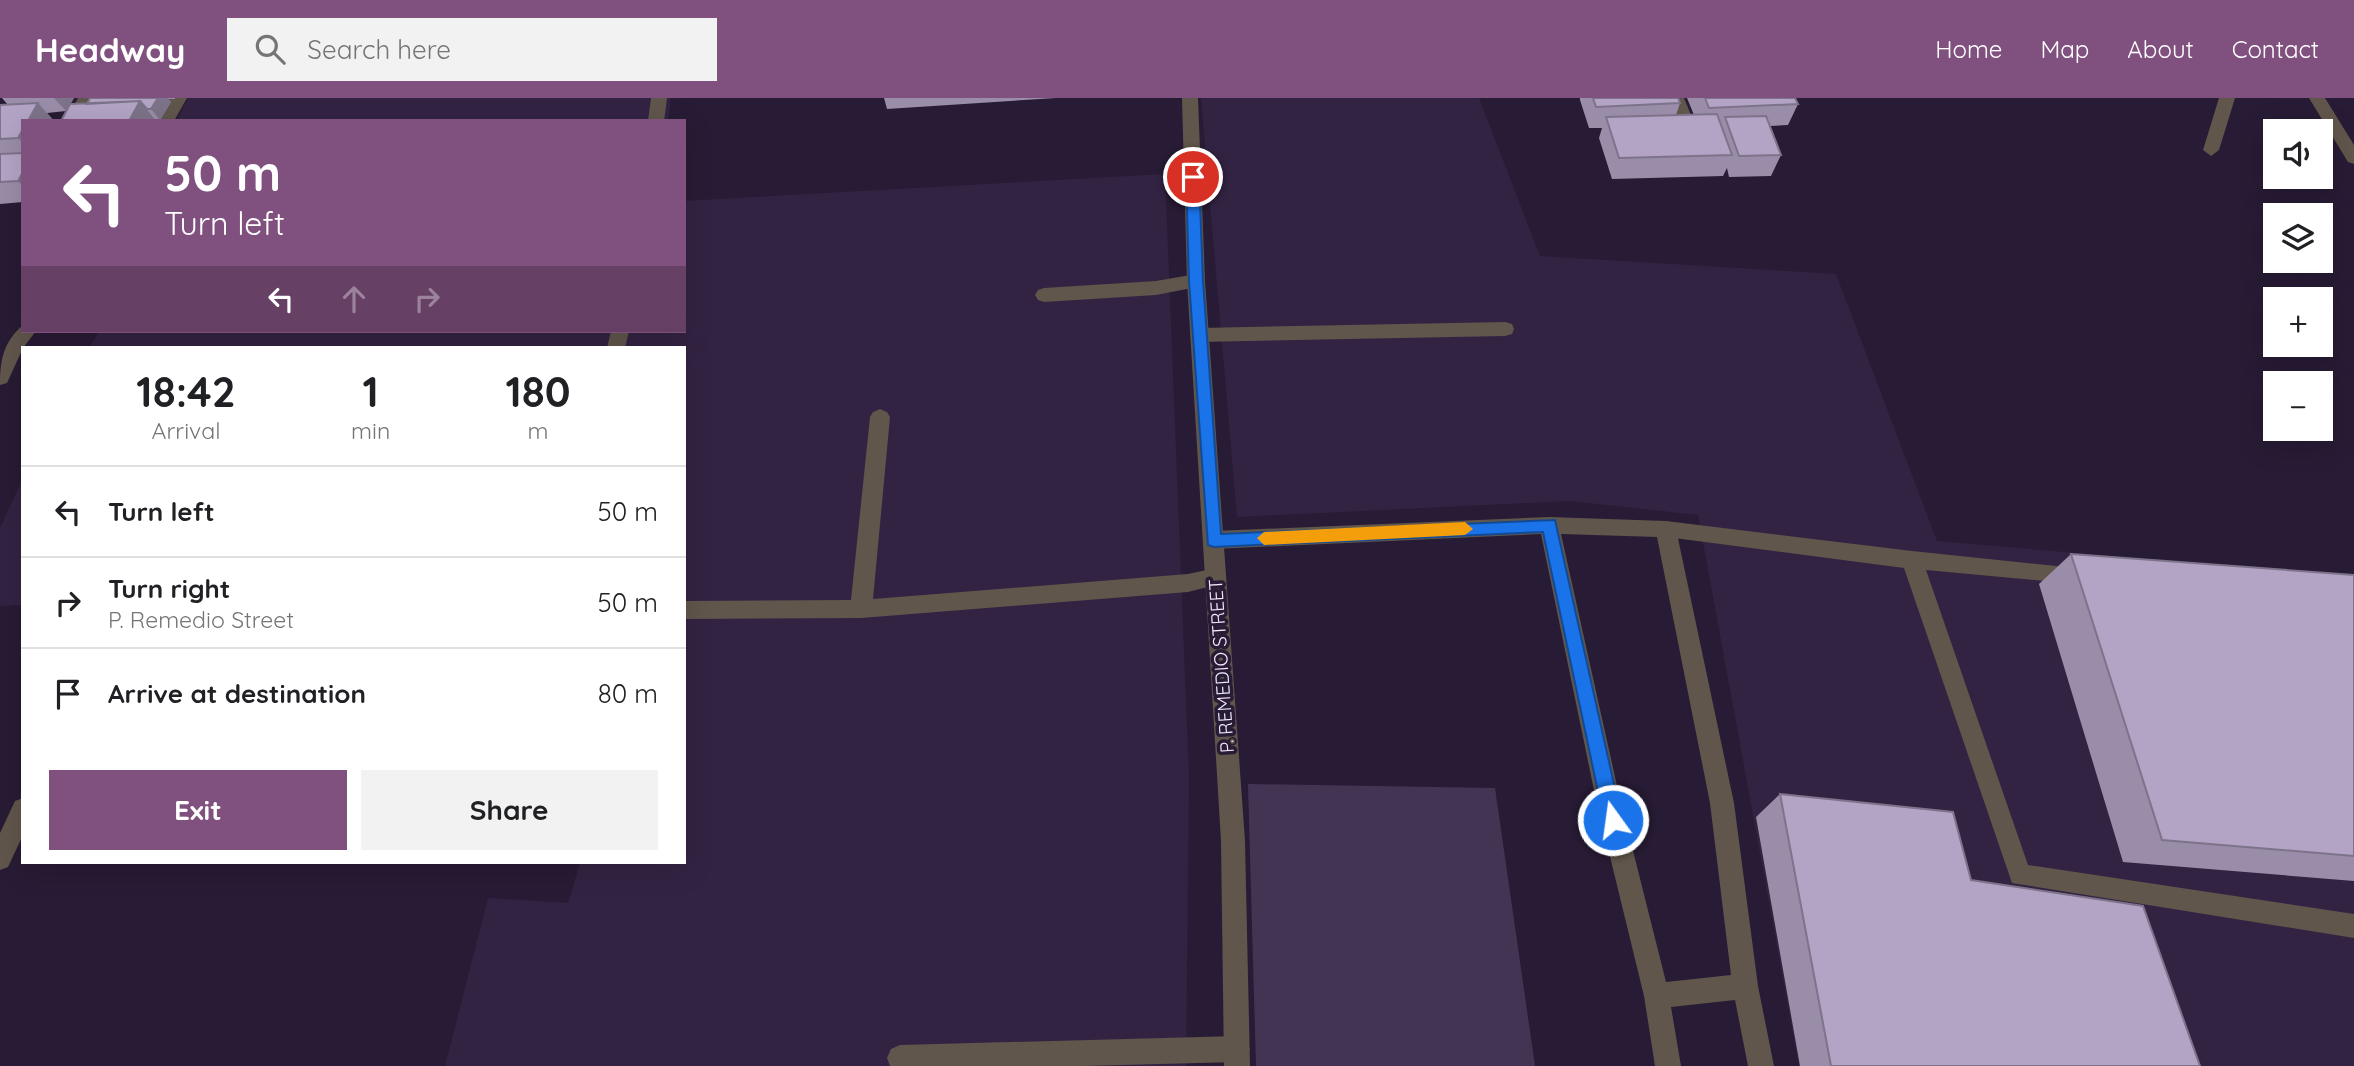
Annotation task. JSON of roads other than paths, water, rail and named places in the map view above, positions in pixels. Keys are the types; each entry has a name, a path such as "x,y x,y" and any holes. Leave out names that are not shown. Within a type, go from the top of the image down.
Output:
{"street":[{"path":"75,119 86,98"},
{"path":"167,119 179,98"},
{"path":"656,119 659,98"},
{"name":"P. REMEDIO STREET","path":"1190,98 1199,335 1233,841 1237,1058"},
{"path":"1676,98 1688,127"},
{"path":"2211,150 2227,98"},
{"path":"2317,98 2354,158"},
{"path":"1044,295 1156,288 1196,281"},
{"path":"1199,335 1505,329"},
{"path":"0,377 26,333"},
{"path":"861,609 880,417"},
{"path":"1214,540 1549,525 1666,529 1912,560 2105,577"},
{"path":"1549,525 1606,795 1657,996 1668,1066"},
{"path":"1666,529 1722,803 1745,986 1761,1066"},
{"path":"1912,560 2020,875 2354,926"},
{"path":"686,610 861,609 1188,583 1216,577"},
{"path":"0,859 21,812"},
{"path":"1657,996 1745,986"},
{"path":"900,1058 1237,1058"}]}
